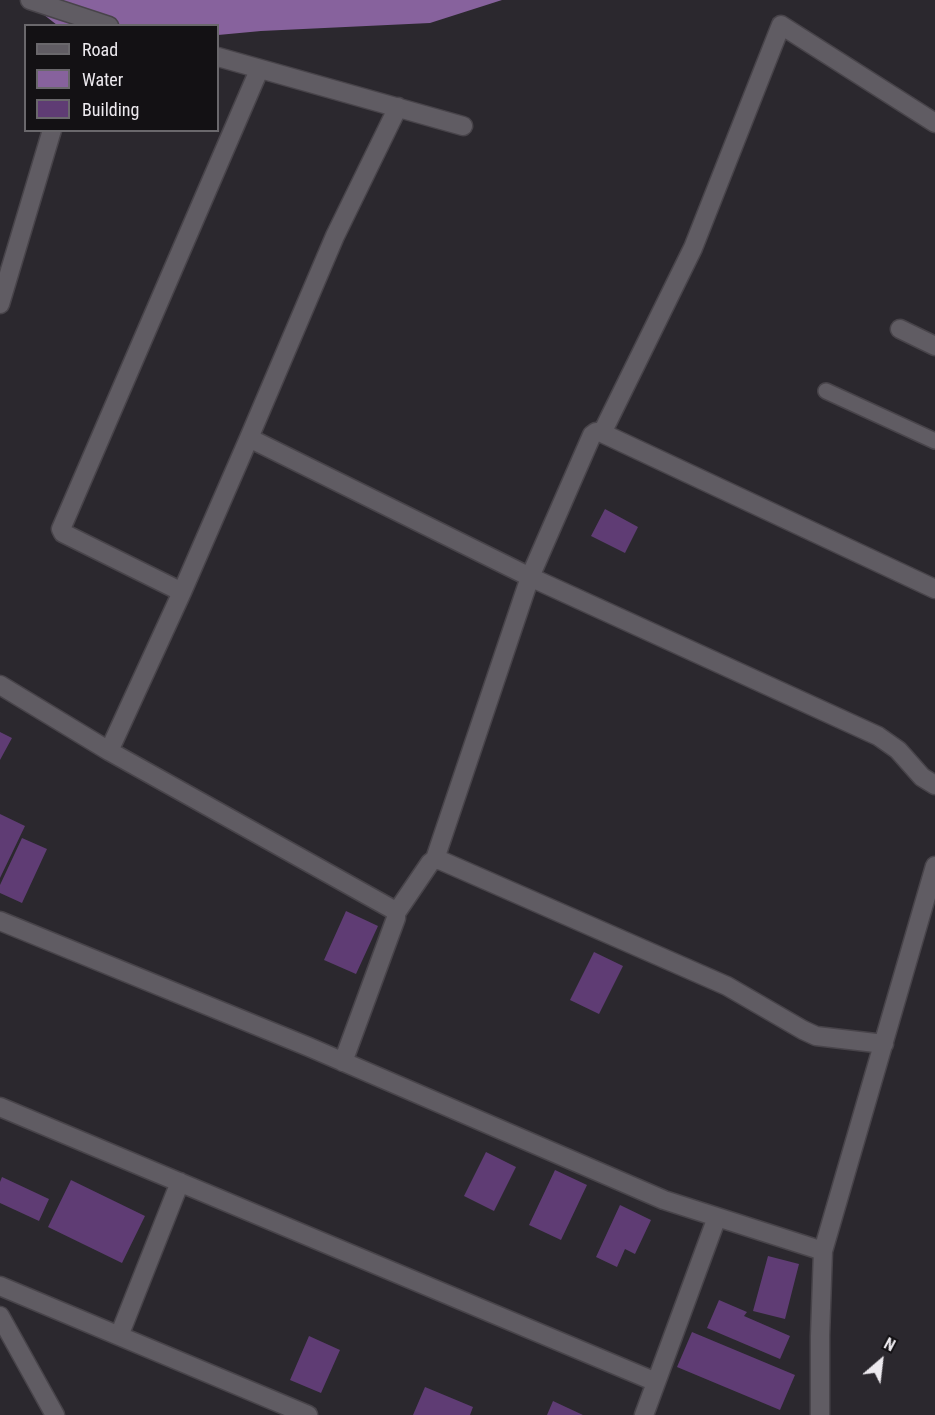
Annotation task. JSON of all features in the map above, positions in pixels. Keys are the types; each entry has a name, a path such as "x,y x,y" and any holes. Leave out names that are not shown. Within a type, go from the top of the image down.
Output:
{"street":[{"path":"30,0 85,22"},
{"path":"602,433 693,248 781,25 933,119"},
{"path":"219,57 463,126"},
{"path":"182,592 63,533 61,529 259,70"},
{"path":"109,751 182,592 335,236 398,107"},
{"path":"0,304 51,132"},
{"path":"900,329 935,346"},
{"path":"435,860 530,577 592,435 596,432 935,589"},
{"path":"249,438 530,577 878,736 898,750 922,777 935,785"},
{"path":"0,685 109,751 396,912"},
{"path":"343,1062 396,918 396,912 430,863 435,860 442,861 727,986 816,1036 884,1044"},
{"path":"820,1415 823,1251 935,866"},
{"path":"0,921 343,1062 664,1200 823,1251"},
{"path":"0,1107 656,1382"},
{"path":"119,1336 180,1182"},
{"path":"644,1415 717,1217"},
{"path":"0,1286 308,1415"},
{"path":"0,1316 55,1415"}],"lane":[{"path":"826,391 935,441"}],"water":[{"path":"25,0 502,0 430,23 219,35 219,24 56,24"}],"building":[{"path":"605,509 638,527 625,553 591,536"},
{"path":"0,732 12,738 0,760"},
{"path":"0,814 25,826 0,878"},
{"path":"22,838 47,849 22,903 0,893 0,885"},
{"path":"346,911 378,926 356,974 324,960"},
{"path":"594,952 623,966 599,1014 570,1000"},
{"path":"486,1152 516,1167 494,1211 464,1196"},
{"path":"555,1170 587,1185 561,1240 529,1225"},
{"path":"2,1177 49,1199 39,1221 0,1203"},
{"path":"71,1180 145,1216 122,1263 48,1227"},
{"path":"620,1205 651,1220 635,1254 625,1249 617,1267 596,1257"},
{"path":"768,1256 799,1264 785,1319 753,1311"},
{"path":"719,1300 747,1312 744,1316 790,1336 780,1359 707,1328"},
{"path":"692,1332 795,1375 780,1410 677,1367"},
{"path":"309,1336 340,1350 321,1393 290,1380"},
{"path":"425,1387 473,1407 470,1415 413,1415"},
{"path":"553,1401 583,1415 547,1415"}]}
